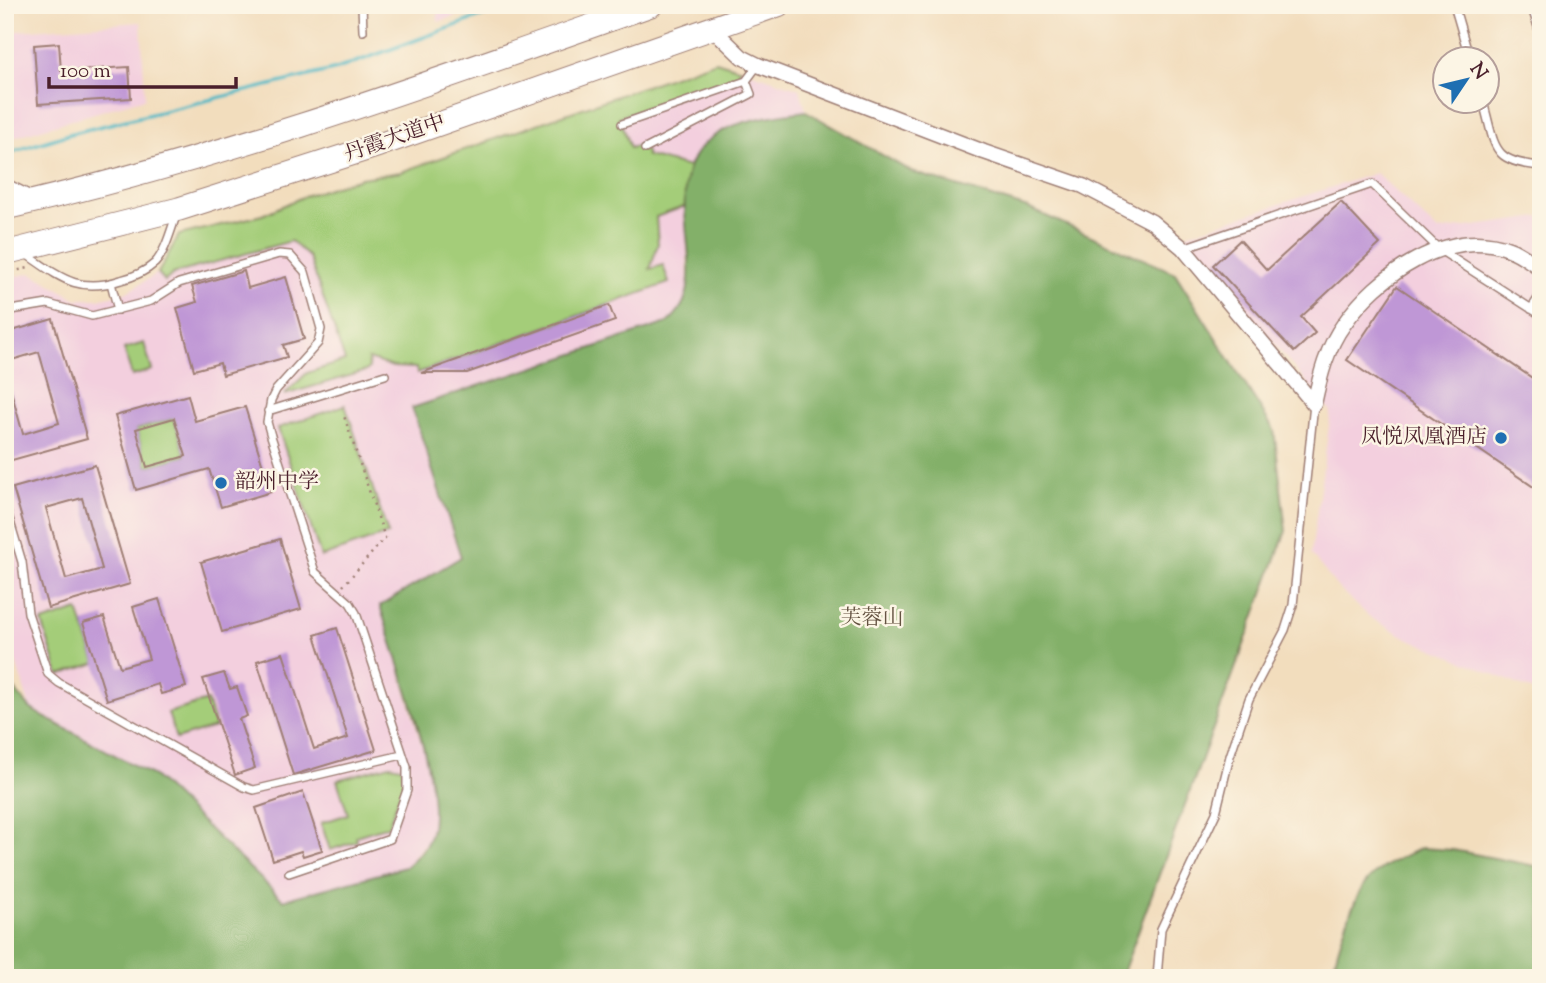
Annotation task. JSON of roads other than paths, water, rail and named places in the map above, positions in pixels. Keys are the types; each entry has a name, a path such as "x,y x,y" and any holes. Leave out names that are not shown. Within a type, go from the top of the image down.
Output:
{"main road":[{"name":"丹霞大道中","path":"5,208 180,162 343,112 651,5"},
{"name":"丹霞大道中","path":"13,251 179,209 379,145 778,5"}],"street":[{"path":"713,29 742,57 758,65 984,152 1083,186 1152,222 1183,248 1314,404"},
{"path":"5,186 35,201"},
{"path":"1314,404 1319,377 1343,325 1370,292 1398,271 1440,250 1469,244 1511,249 1541,268"}],"lane":[{"path":"362,5 363,30"},
{"path":"1454,5 1466,46"},
{"path":"1531,5 1541,36"},
{"path":"622,124 746,81 758,65"},
{"path":"645,149 751,94 746,81"},
{"path":"1488,116 1502,157 1517,164 1541,166"},
{"path":"1183,248 1372,184 1440,250 1541,316"},
{"path":"13,251 65,280 87,288 111,283 138,275 155,262 179,209"},
{"path":"5,312 38,304 48,304 81,315 118,310 151,301 178,283 279,254 290,255 305,272 321,329 313,349 276,390 268,411 271,436 313,568 356,613 407,767 407,790 390,839 289,873"},
{"path":"111,283 118,310"},
{"path":"1531,309 1541,294"},
{"path":"268,411 385,375"},
{"path":"1157,978 1161,929 1216,813 1230,756 1249,699 1285,630 1293,605 1314,404"},
{"path":"5,505 22,562 28,613 46,668 53,680 244,787 254,790 402,755"}],"waterway":[{"path":"5,154 73,133 337,69 512,5"}],"place":[{"name":"凤悦凤凰酒店","path":"1501,438"},
{"name":"韶州中学","path":"221,483"}],"park label":[{"name":"芙蓉山","path":"872,619"}]}
